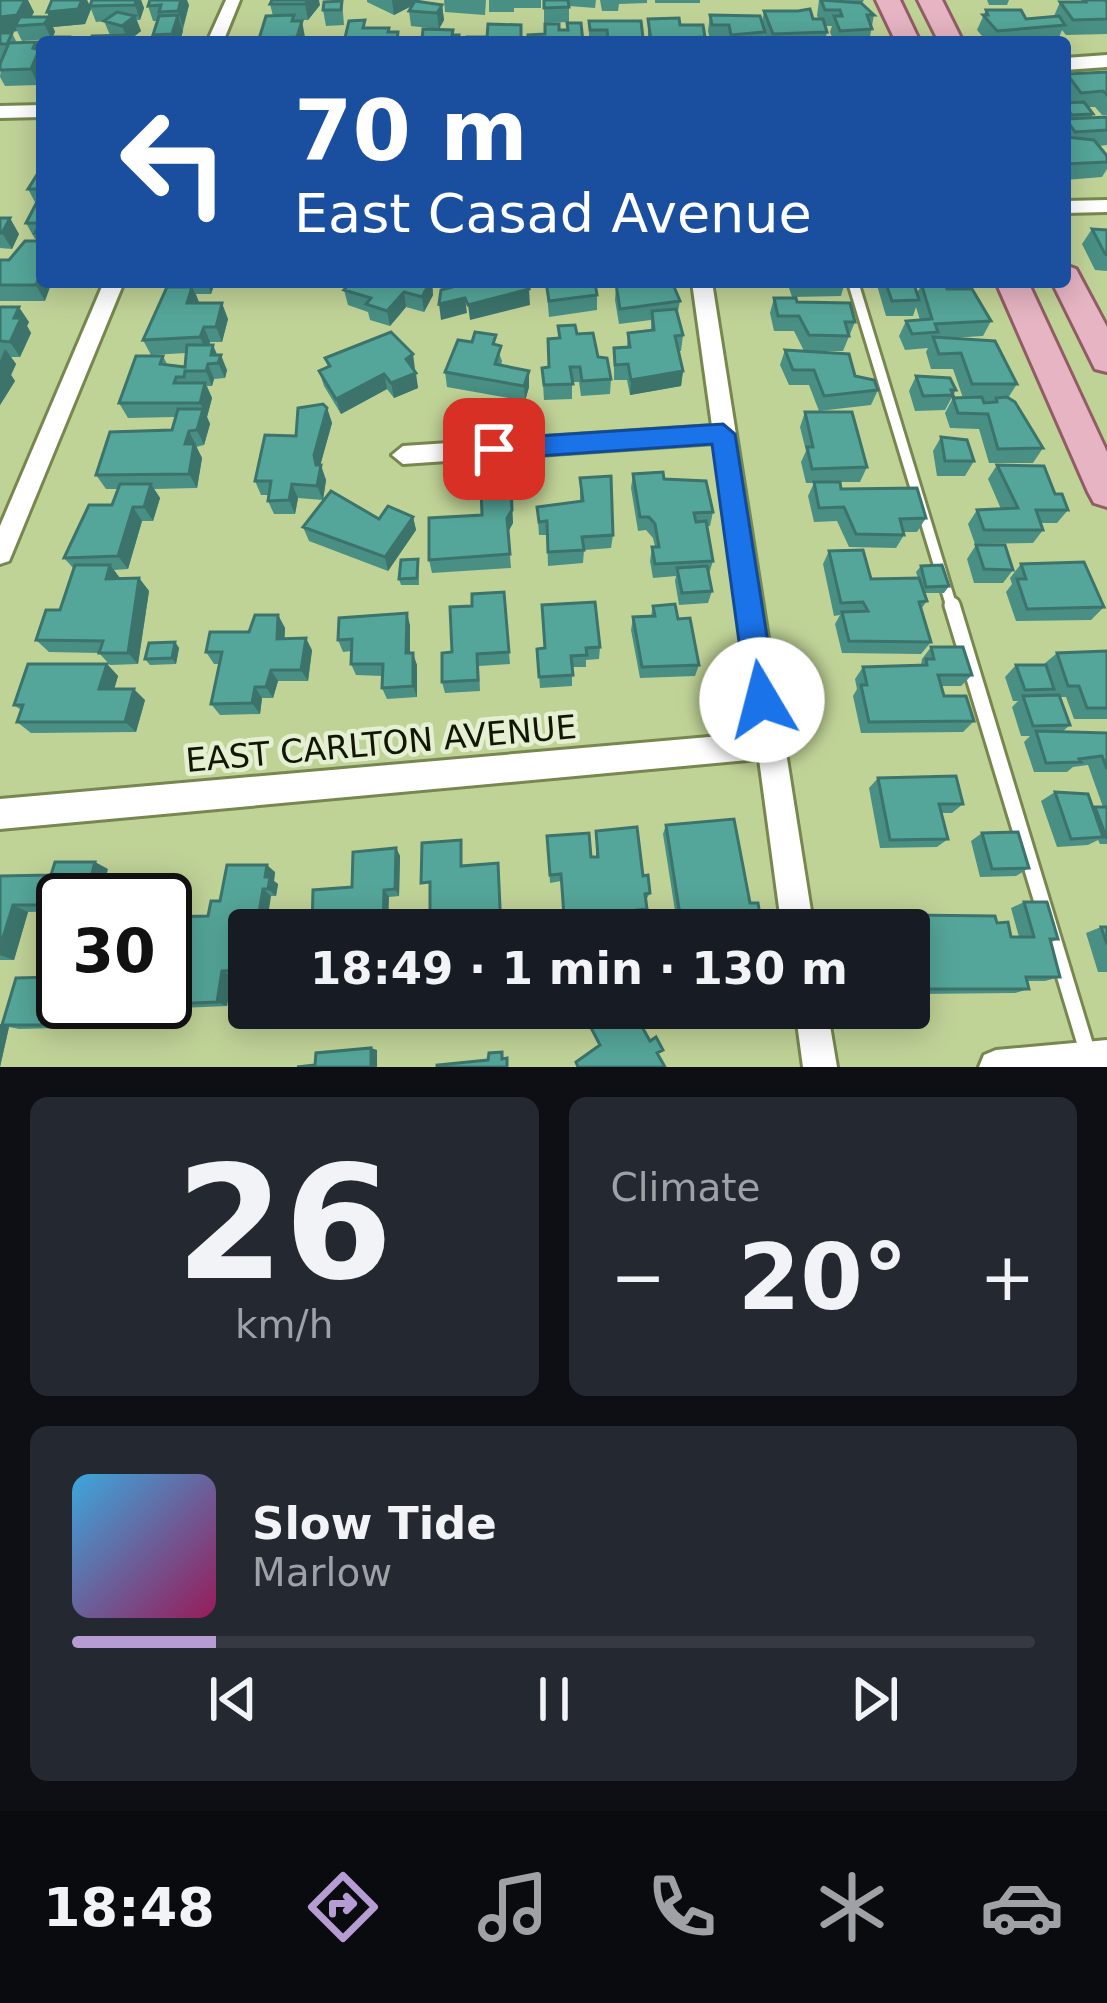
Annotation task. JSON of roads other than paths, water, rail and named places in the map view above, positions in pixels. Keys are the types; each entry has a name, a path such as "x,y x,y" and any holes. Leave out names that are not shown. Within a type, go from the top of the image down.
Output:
{"main road":[{"path":"888,0 905,36"},
{"path":"930,0 947,36"},
{"path":"1015,288 1107,492"},
{"path":"1071,288 1107,360"}],"street":[{"path":"218,36 233,0"},
{"path":"1071,64 1107,62"},
{"path":"0,112 36,111"},
{"path":"1071,207 1107,206"},
{"path":"0,554 111,288"},
{"path":"703,288 795,909"},
{"path":"403,455 723,434"},
{"name":"EAST CARLTON AVENUE","path":"0,814 769,745"},
{"path":"814,1029 820,1067"},
{"path":"996,1067 1098,1058"}],"lane":[{"path":"855,288 1098,1058"}]}
